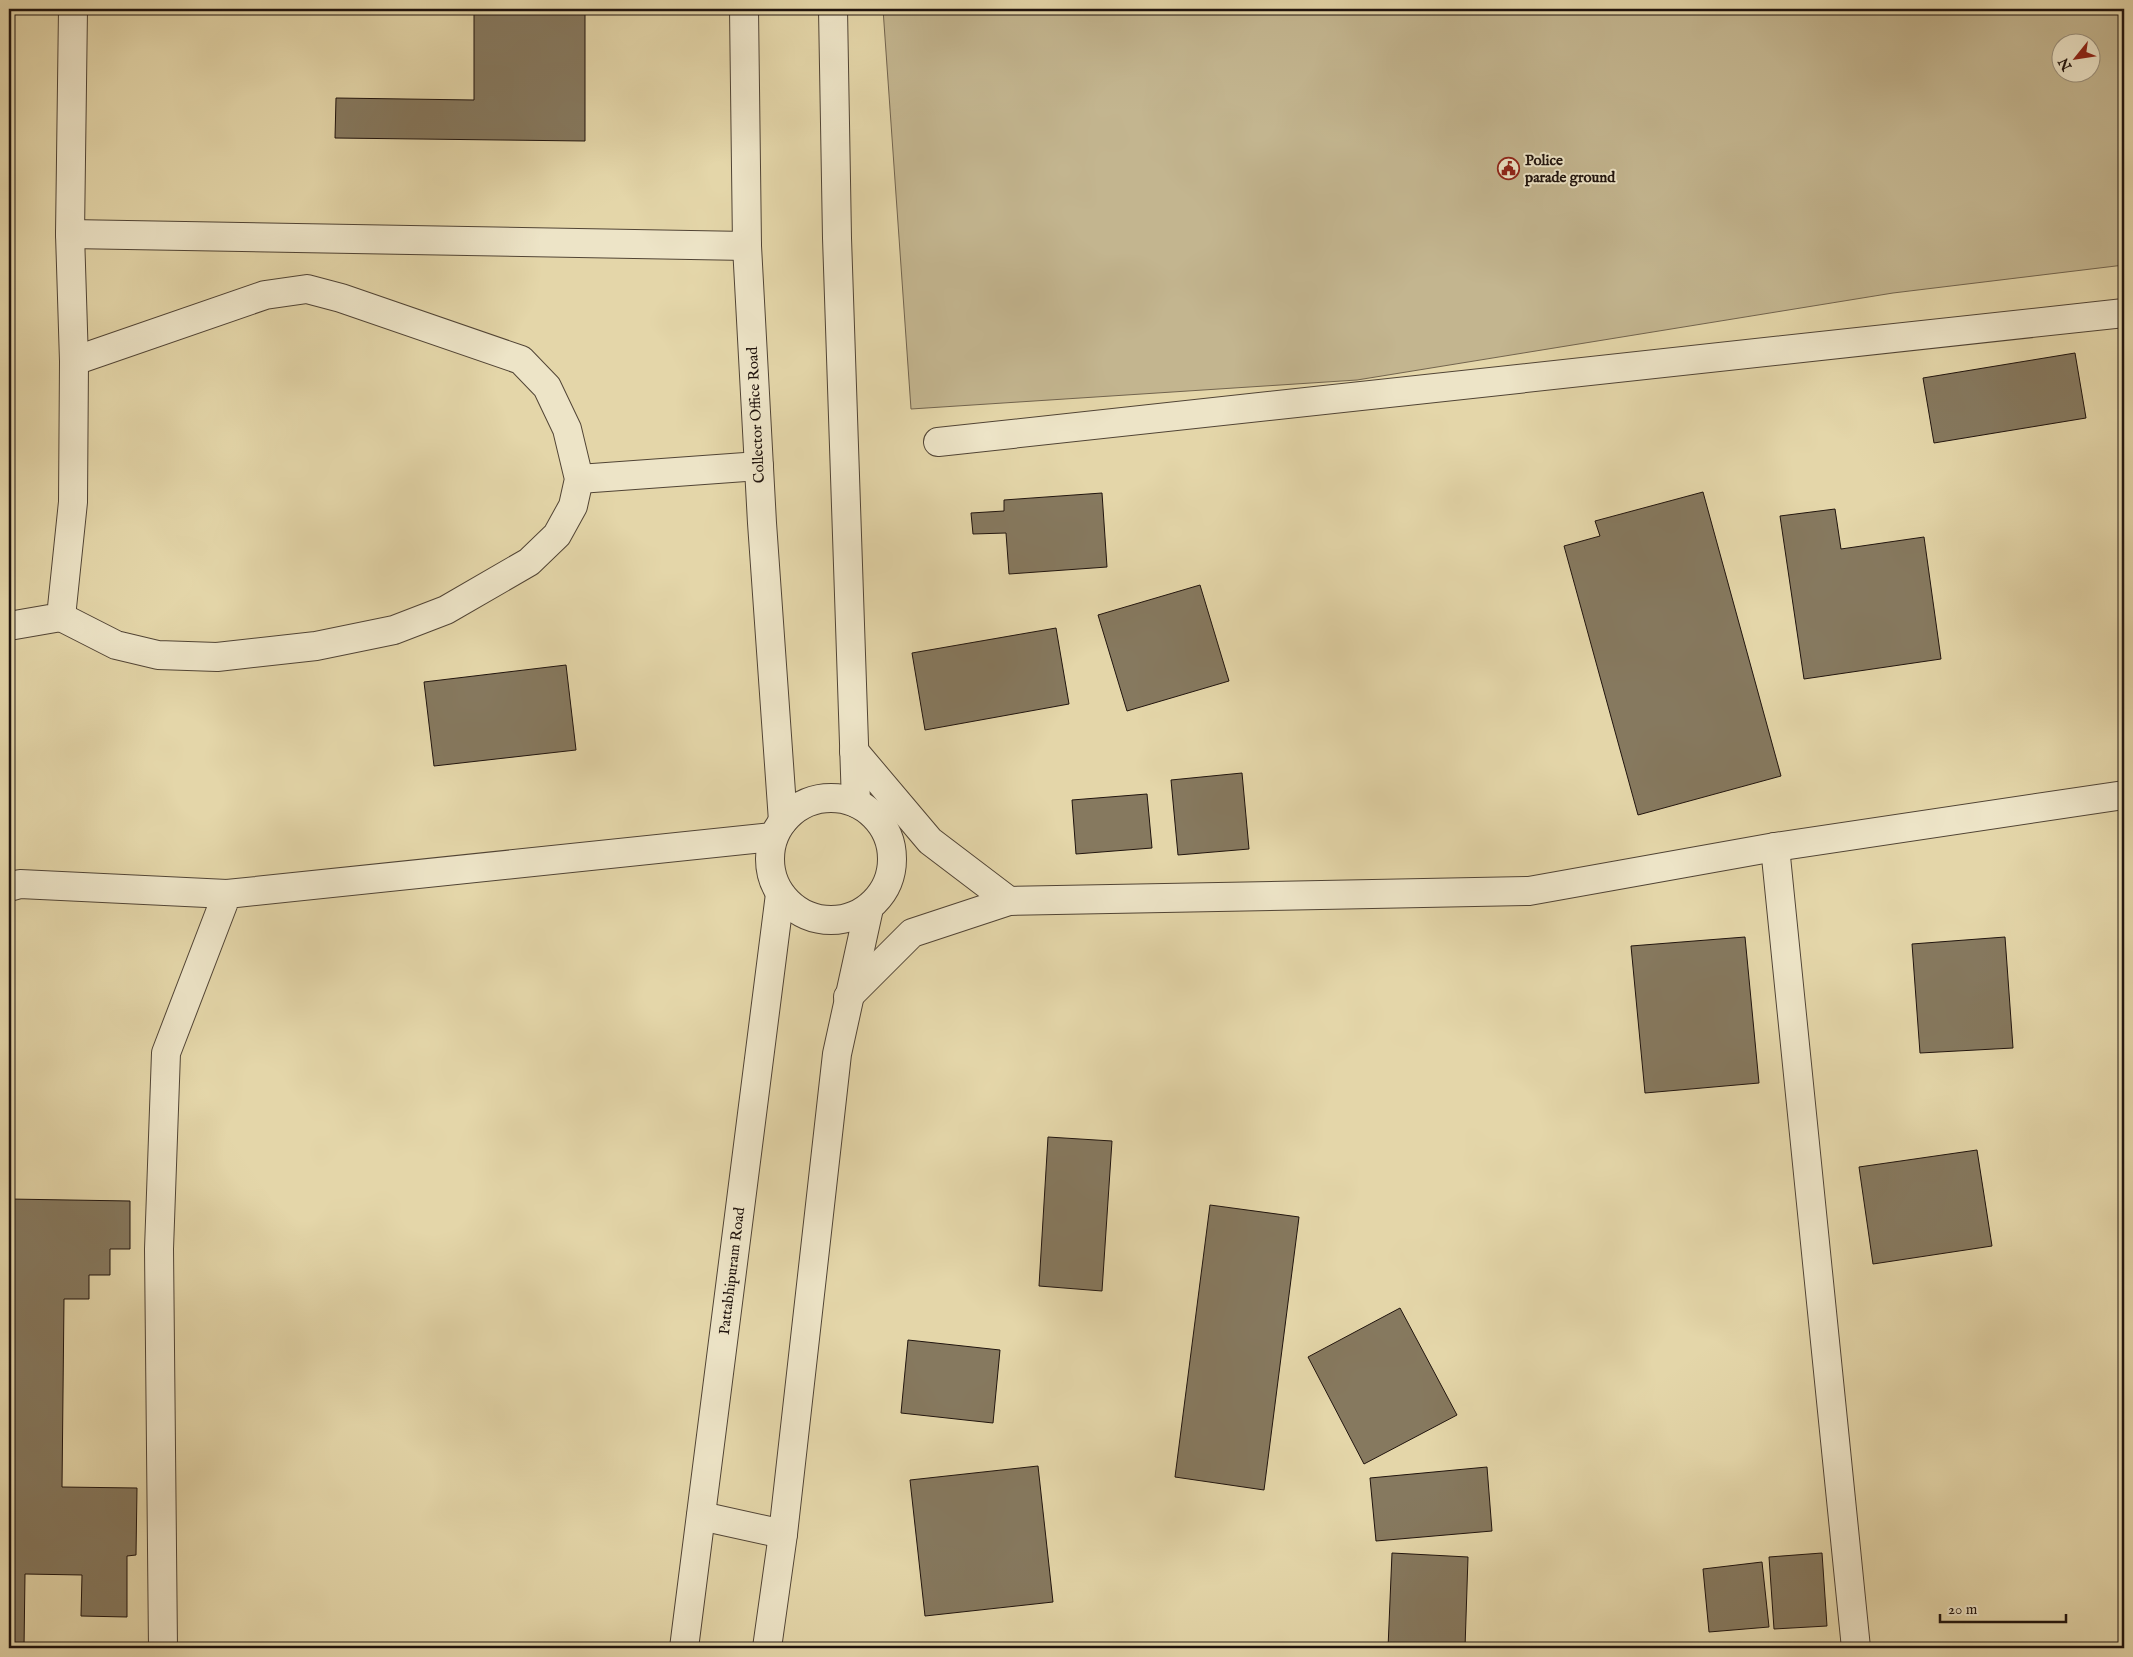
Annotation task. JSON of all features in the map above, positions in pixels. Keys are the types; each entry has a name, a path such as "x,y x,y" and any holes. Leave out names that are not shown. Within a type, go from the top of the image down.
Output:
{"street":[{"path":"61,617 73,502 74,361 70,234 73,9"},
{"name":"Collector Office Road","path":"744,9 747,246 778,829"},
{"path":"833,9 838,238 856,804"},
{"path":"70,234 747,246"},
{"path":"9,626 61,617 116,645 158,655 217,657 316,646 394,630 446,610 529,562 557,535 573,506 579,479 567,429 547,387 521,360 341,298 307,290 265,295 74,361"},
{"path":"938,442 2124,313"},
{"path":"579,479 759,466"},
{"path":"854,751 930,841 1009,900"},
{"path":"848,997 912,933 1009,900 1529,891 1775,847 2124,796"},
{"name":"Pattabhipuram Road","path":"836,798 856,804 873,815 886,832 891,852 890,873 882,892 868,908 850,917 829,921 810,917 794,908 780,894 772,876 770,856 778,829 797,808 815,800 836,798"},
{"path":"9,887 20,884 227,894 778,829"},
{"path":"1775,847 1856,1648"},
{"path":"163,1648 160,1249 166,1052 227,894"},
{"name":"Pattabhipuram Road","path":"684,1648 780,894"},
{"name":"Pattabhipuram Road","path":"767,1648 783,1534 837,1054 868,908"},
{"path":"701,1516 783,1534"}],"shaded area":[{"name":"Police parade ground","path":"883,9 2124,9 2124,265 1893,293 1357,380 911,409"}],"building":[{"path":"474,9 585,9 585,141 335,138 336,98 474,100"},
{"path":"2075,353 2086,418 1934,443 1923,378"},
{"path":"9,365 12,365 9,431"},
{"path":"1703,492 1781,776 1638,815 1564,546 1600,536 1595,521"},
{"path":"1102,493 1107,567 1009,574 1006,533 973,534 971,513 1004,511 1004,500"},
{"path":"1835,509 1841,549 1924,537 1941,659 1804,679 1780,516"},
{"path":"1200,585 1229,681 1127,711 1098,615"},
{"path":"1056,628 1069,704 925,730 912,653"},
{"path":"566,665 576,750 434,766 424,682"},
{"path":"1242,773 1249,849 1178,855 1171,780"},
{"path":"1147,794 1152,848 1076,854 1072,800"},
{"path":"1745,937 1759,1083 1645,1093 1631,946"},
{"path":"2005,937 2013,1048 1920,1053 1912,944"},
{"path":"1048,1137 1112,1141 1102,1291 1039,1286"},
{"path":"1977,1150 1992,1246 1873,1264 1859,1167"},
{"path":"9,1199 130,1201 130,1249 110,1249 110,1275 89,1275 89,1299 64,1299 62,1487 137,1488 136,1555 127,1556 127,1617 81,1616 82,1575 25,1574 24,1648 9,1648"},
{"path":"1210,1205 1299,1217 1264,1490 1175,1477"},
{"path":"1400,1308 1457,1415 1364,1464 1308,1357"},
{"path":"908,1340 1000,1350 993,1423 901,1413"},
{"path":"1038,1466 1053,1602 925,1616 910,1480"},
{"path":"1487,1467 1492,1531 1376,1541 1370,1478"},
{"path":"1392,1553 1468,1557 1465,1648 1388,1648"},
{"path":"1822,1553 1827,1626 1774,1629 1769,1557"},
{"path":"1762,1562 1769,1627 1709,1632 1703,1569"}],"place":[{"name":"Police parade ground","path":"1509,169"}]}
